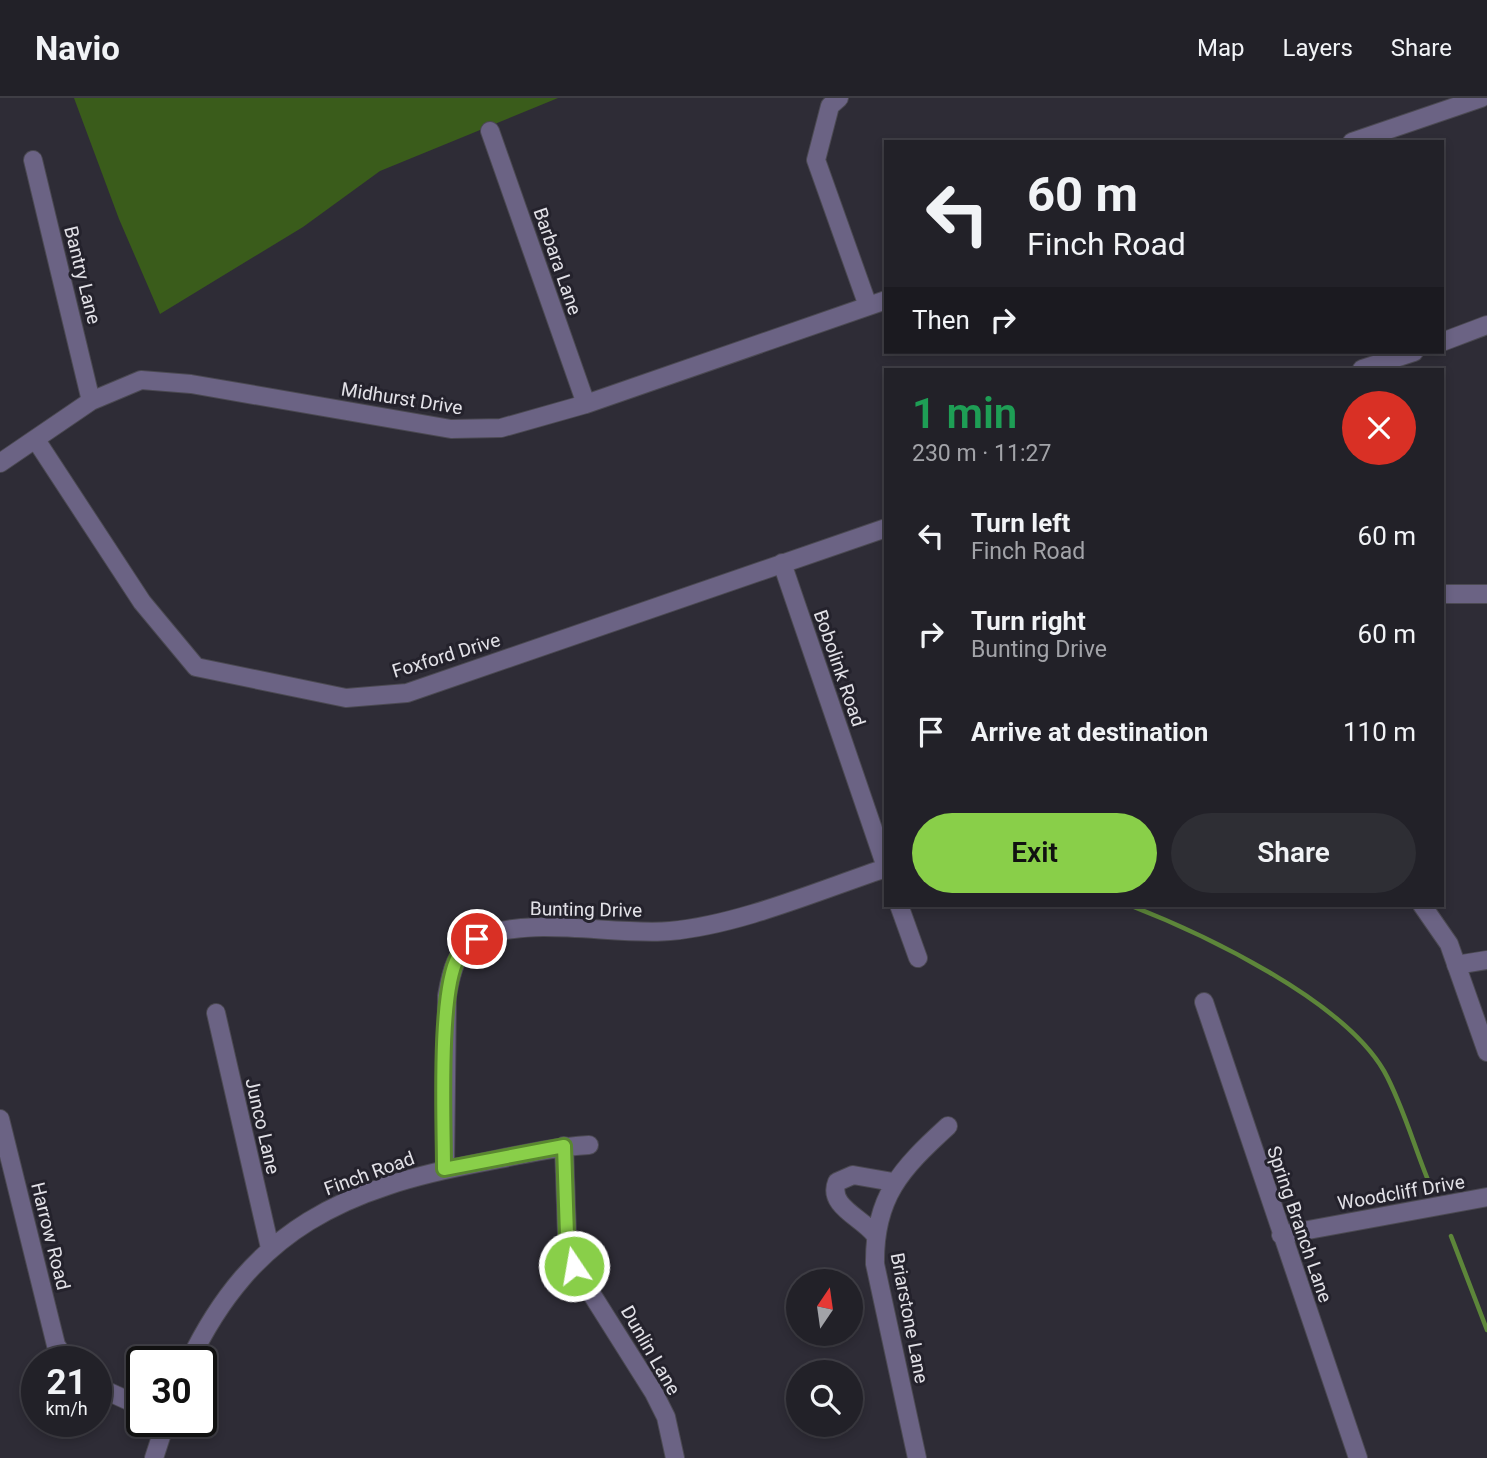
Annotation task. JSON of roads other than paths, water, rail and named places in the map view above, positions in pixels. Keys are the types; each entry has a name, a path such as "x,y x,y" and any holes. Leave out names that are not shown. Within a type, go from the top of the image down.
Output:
{"street":[{"path":"839,98 830,106 816,160 867,306"},
{"path":"1358,140 1481,98"},
{"name":"Barbara Lane","path":"490,131 586,404"},
{"name":"Bantry Lane","path":"33,160 91,401"},
{"name":"Midhurst Drive","path":"0,463 91,401 141,380 191,384 451,429 501,428 586,404 884,301"},
{"path":"1444,341 1487,325"},
{"path":"1365,368 1408,354"},
{"name":"Foxford Drive","path":"36,440 142,603 196,667 346,698 407,693 884,529"},
{"name":"Bobolink Road","path":"782,563 884,861"},
{"path":"1444,594 1487,594"},
{"name":"Bunting Drive","path":"444,1169 447,996 454,966 465,946 493,933 516,929 641,932 692,928 767,908 884,868"},
{"path":"900,907 918,957"},
{"path":"1423,907 1449,944 1487,1052"},
{"path":"1456,965 1487,960"},
{"name":"Spring Branch Lane","path":"1204,1002 1358,1458"},
{"name":"Junco Lane","path":"216,1013 270,1248"},
{"name":"Harrow Road","path":"0,1119 57,1346"},
{"name":"Briarstone Lane","path":"917,1458 875,1264 875,1235 893,1182 948,1126"},
{"name":"Finch Road","path":"198,1346 224,1300 270,1248 294,1228 348,1199 444,1169 564,1146 589,1145"},
{"name":"Dunlin Lane","path":"564,1146 567,1235 574,1266 654,1392 666,1417 675,1458"},
{"path":"875,1235 836,1200 833,1190 836,1182 853,1175 893,1182"},
{"name":"Woodcliff Drive","path":"1281,1234 1487,1197"},
{"path":"154,1458 161,1437"}],"waterway":[{"path":"1134,907 1195,933 1269,972 1337,1019 1364,1045 1384,1071 1428,1180"},
{"path":"1451,1236 1487,1330"}]}
